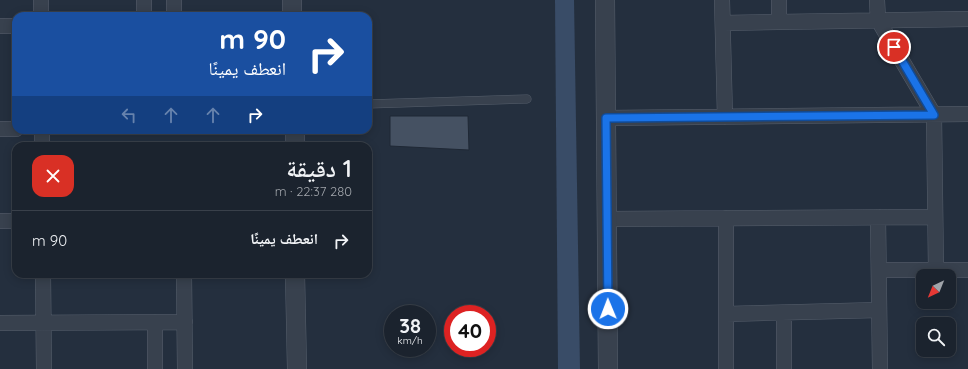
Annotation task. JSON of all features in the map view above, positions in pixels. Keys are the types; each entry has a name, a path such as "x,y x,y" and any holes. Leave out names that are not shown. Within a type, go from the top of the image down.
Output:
{"street":[{"path":"41,0 41,12"},
{"path":"144,0 144,12"},
{"path":"174,0 174,12"},
{"path":"292,0 292,12"},
{"path":"605,0 608,369"},
{"path":"722,0 725,117"},
{"path":"779,0 779,22"},
{"path":"878,0 878,20 934,115 936,269"},
{"path":"723,23 968,19"},
{"path":"0,26 12,26"},
{"path":"606,118 968,114"},
{"path":"0,129 12,129"},
{"path":"878,217 880,369"},
{"path":"607,218 936,217"},
{"path":"726,218 726,369"},
{"path":"0,221 12,221"},
{"path":"879,270 916,270"},
{"path":"956,270 968,270"},
{"path":"43,278 44,369"},
{"path":"184,278 185,369"},
{"path":"295,278 296,369"},
{"path":"726,314 879,310"},
{"path":"784,313 784,369"},
{"path":"155,322 155,369"},
{"path":"0,323 185,322"}],"lane":[{"path":"372,104 527,99"}],"green space":[{"path":"372,160 373,160 372,249"}],"water":[{"path":"555,0 574,0 580,369 558,369"}],"building":[{"path":"390,116 468,116 469,150 390,146"}],"route":[{"path":"608,309 606,118 934,115 894,47"}]}
